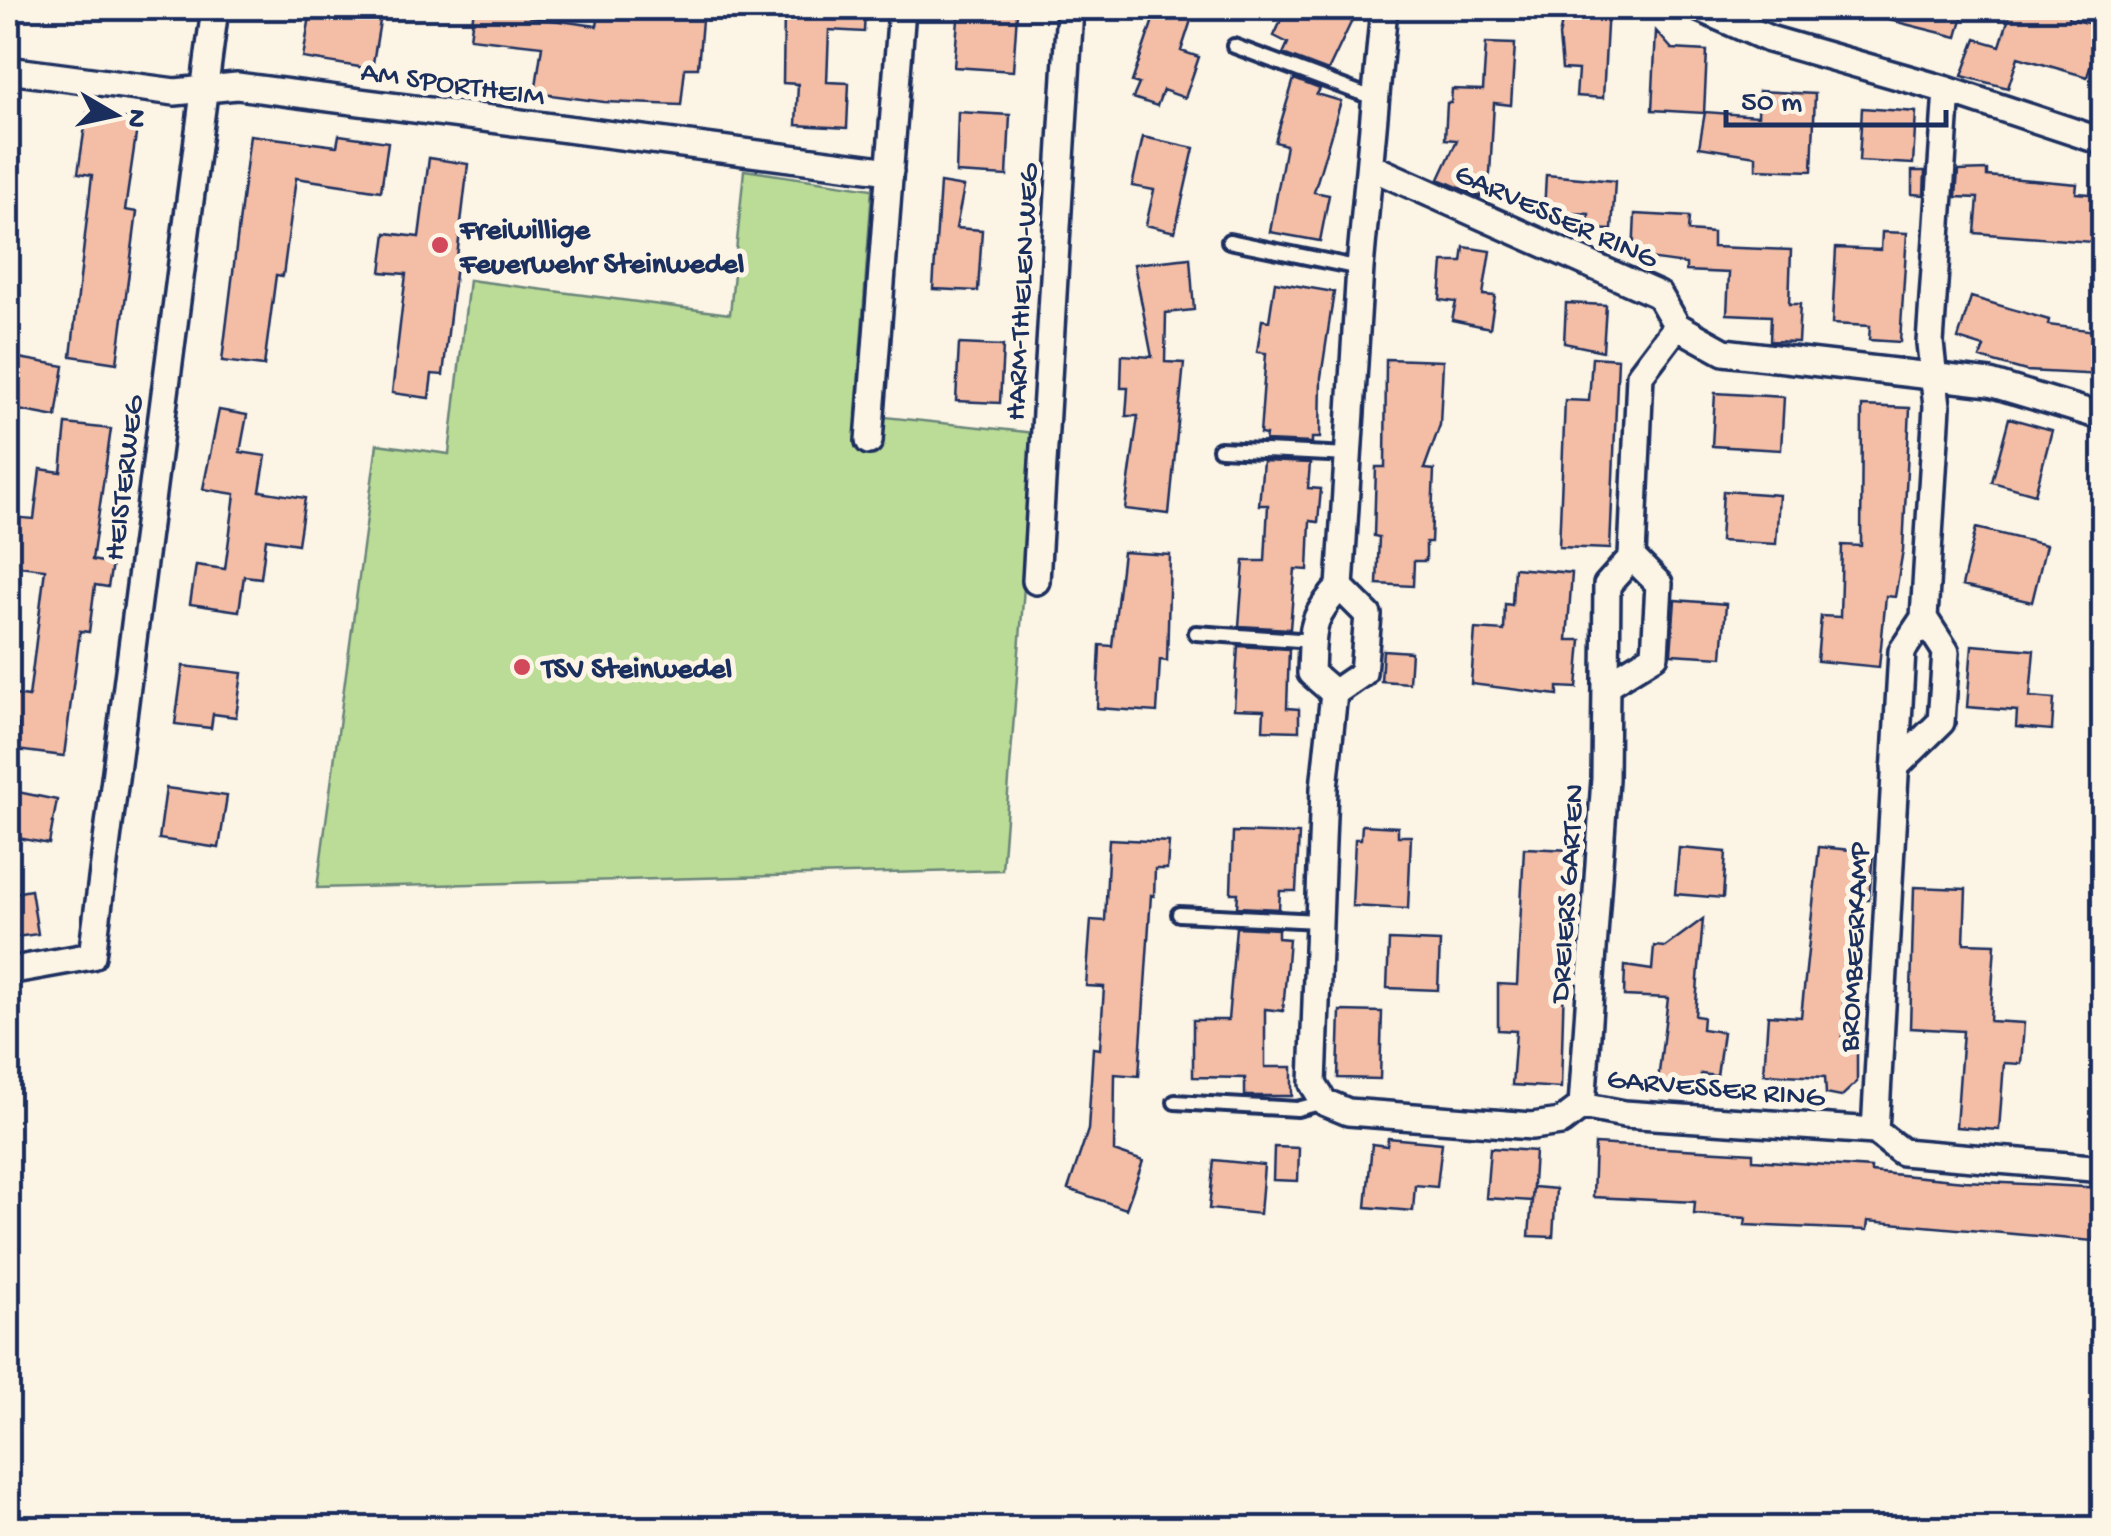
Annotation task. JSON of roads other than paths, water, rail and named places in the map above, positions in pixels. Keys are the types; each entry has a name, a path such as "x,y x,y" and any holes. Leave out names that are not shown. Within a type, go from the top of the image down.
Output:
{"street":[{"name":"HEISTERWEG","path":"8,972 92,956 216,8"},
{"path":"870,440 902,8"},
{"name":"HARM-THIELEN-WEG","path":"1036,580 1070,8"},
{"path":"1334,692 1311,672 1313,641 1316,611 1340,587 1360,268 1384,8"},
{"path":"1699,8 1769,40 1947,90 2104,142"},
{"name":"AM SPORTHEIM","path":"8,70 175,92 237,86 890,171"},
{"path":"1936,376 1930,343 1947,90"},
{"name":"GARVESSER RING","path":"1371,167 1659,296 1677,326 1724,352 1990,384 2104,417"},
{"name":"DREIERS GARTEN","path":"1582,1106 1606,779 1608,585 1632,557 1640,375 1677,326"},
{"name":"BROMBEERKAMP","path":"1875,1132 1902,651 1924,618 1936,376"},
{"path":"1606,685 1656,655 1659,584 1632,557"},
{"path":"1334,692 1364,673 1368,614 1340,587"},
{"name":"BROMBEERKAMP","path":"1895,767 1941,722 1946,652 1924,618"},
{"path":"1324,1102 1313,1084 1318,921 1334,692"},
{"name":"GARVESSER RING","path":"1324,1102 1348,1112 1532,1126 1560,1122 1582,1106 1624,1114 1875,1132 1902,1152 2104,1169"}],"lane":[{"path":"1234,46 1378,100"},
{"path":"1229,241 1360,268"},
{"path":"1220,449 1350,455"},
{"path":"1196,633 1313,641"},
{"path":"1179,914 1318,921"},
{"name":"GARVESSER RING","path":"1174,1102 1297,1109 1324,1102"}],"place":[{"name":"Freiwillige Feuerwehr Steinwedel","path":"440,245"},
{"name":"TSV Steinwedel","path":"522,667"}]}
